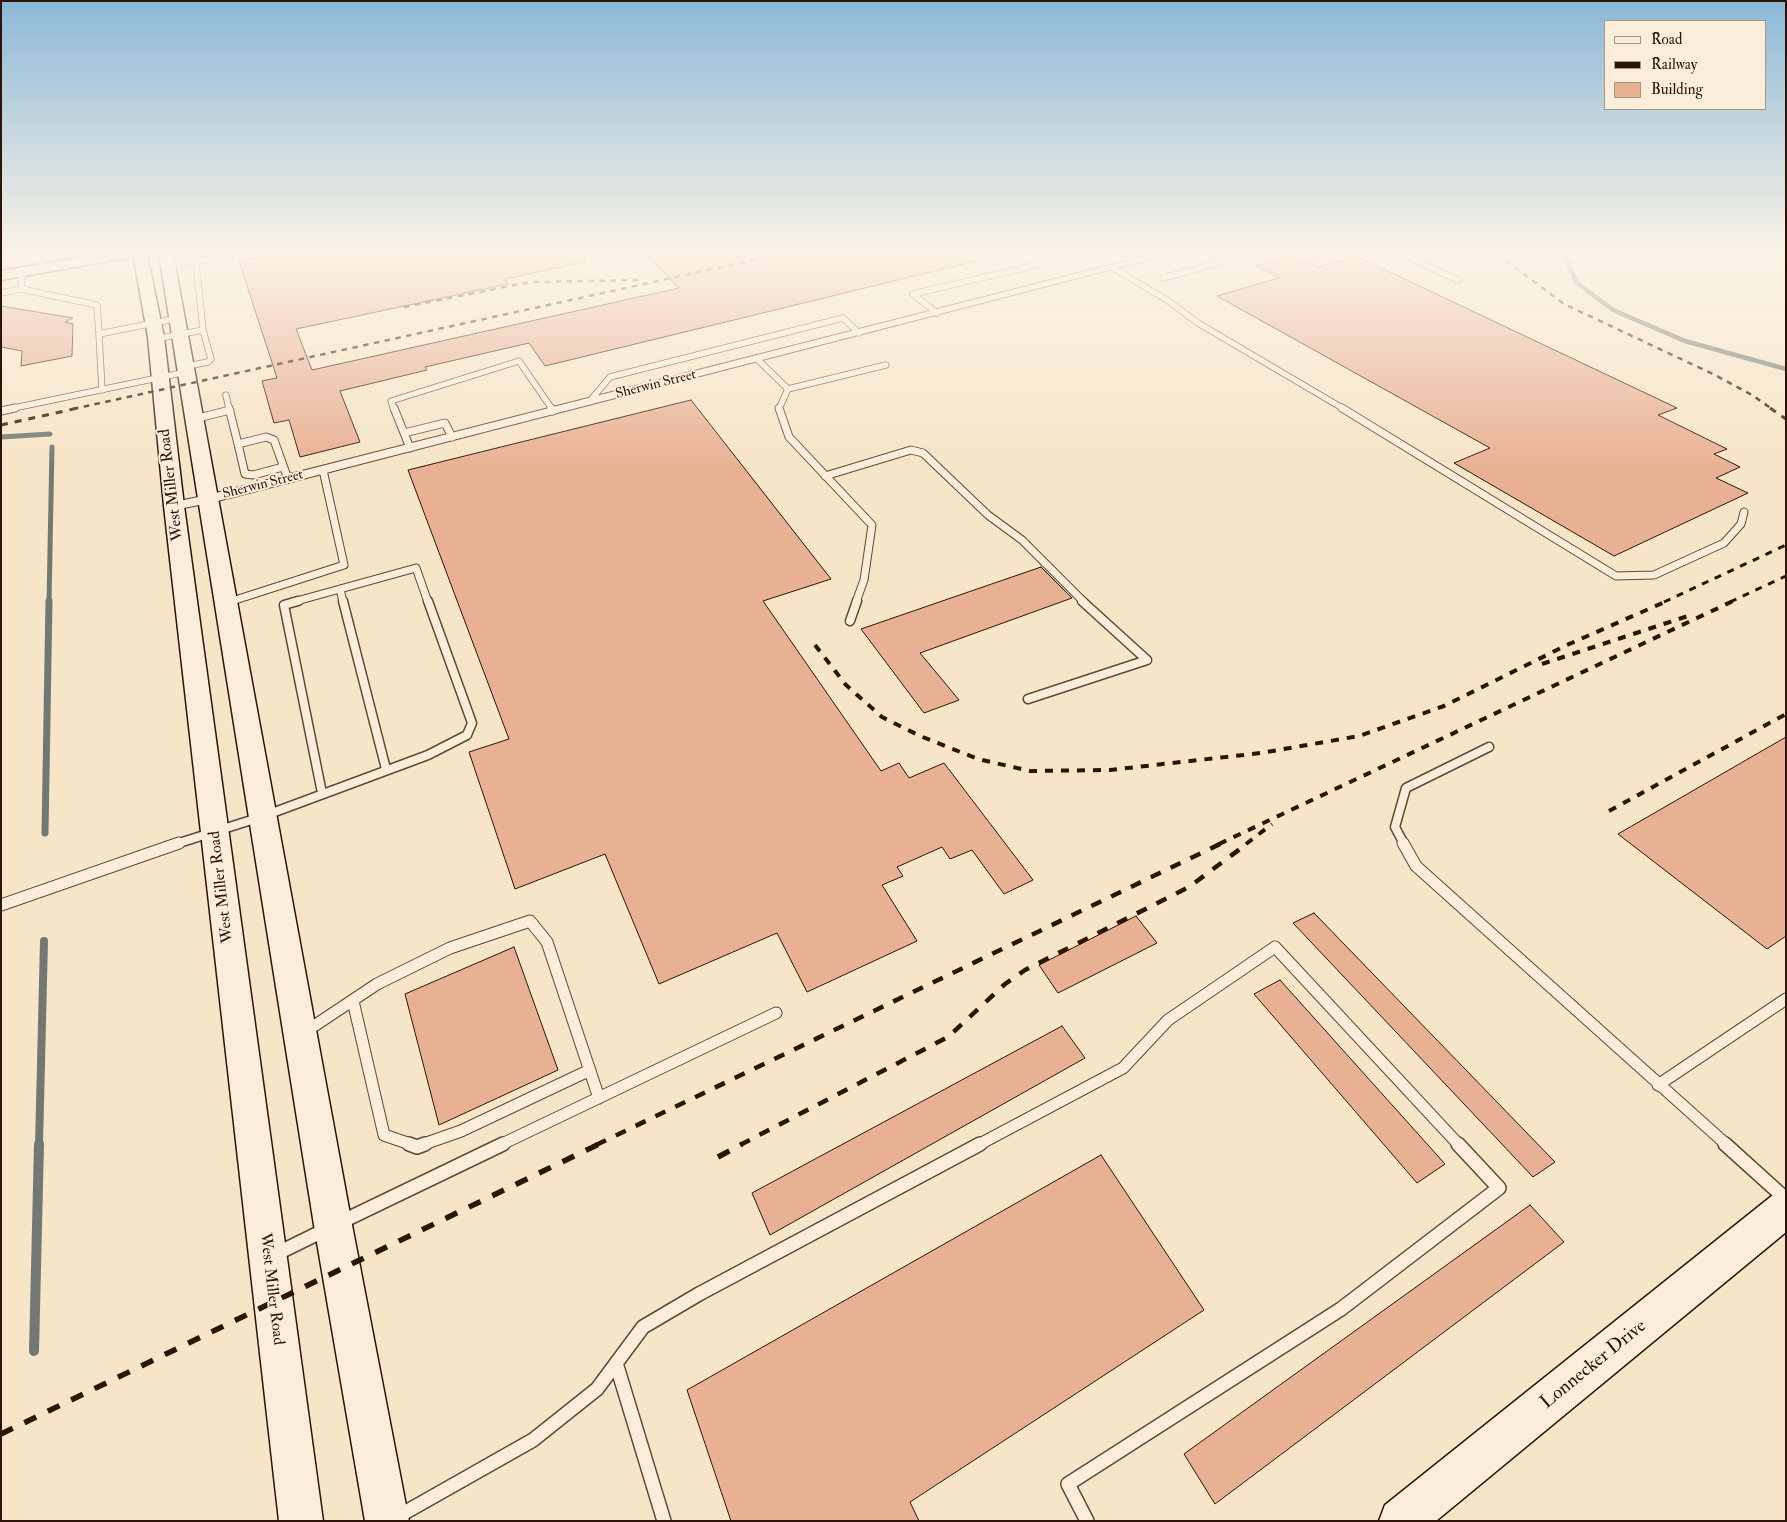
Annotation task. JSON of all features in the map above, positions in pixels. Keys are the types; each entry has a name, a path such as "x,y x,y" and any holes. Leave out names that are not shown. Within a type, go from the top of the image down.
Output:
{"main road":[{"name":"West Miller Road","path":"166,325 176,374 194,419 209,499 333,1225 387,1521"},
{"name":"West Miller Road","path":"176,374 174,506 301,1521"},
{"name":"Lonnecker Drive","path":"1401,1521 1786,1208"}],"street":[{"name":"Sherwin Street","path":"174,506 209,499 286,473 323,470 890,325"}],"lane":[{"path":"98,325 102,390"},
{"path":"1,411 176,374 211,359 202,325"},
{"path":"589,402 610,376 815,325"},
{"path":"850,325 859,333"},
{"path":"1201,325 1413,450 1492,502 1616,576 1654,575 1724,543 1741,524 1744,512"},
{"path":"99,334 167,329 203,330"},
{"path":"757,359 788,389"},
{"path":"410,448 391,401 518,361 552,411"},
{"path":"788,389 886,365"},
{"path":"788,389 779,409 789,438 872,525 864,580 850,621"},
{"path":"226,395 245,474 286,473 274,440 266,438 238,444"},
{"path":"194,419 230,410"},
{"path":"404,433 445,423 452,437"},
{"path":"825,476 911,450 923,453 988,515 1022,540 1093,612 1147,660 1028,700"},
{"path":"227,603 344,565 323,470"},
{"path":"1,905 215,830 264,816 322,792 451,745 466,735 472,729 472,723 416,568 284,605 322,792"},
{"path":"340,588 386,769"},
{"path":"1489,747 1406,788 1396,827 1416,866 1786,1200"},
{"path":"301,1035 377,984 450,948 530,921 547,942 599,1098"},
{"path":"391,1521 533,1440 597,1389 643,1327 699,1294 1123,1068 1168,1020 1275,947 1499,1188 1341,1309 1068,1484 1088,1521"},
{"path":"1658,1086 1786,999"},
{"path":"353,1001 384,1135 417,1147 461,1131 590,1070"},
{"path":"267,1259 333,1225 776,1014"},
{"path":"616,1363 664,1521"}],"building":[{"path":"1,325 73,325 72,356 21,366 22,351 1,347"},
{"path":"260,325 315,325 296,329 312,370 513,325 713,325 545,366 529,343 425,367 427,370 340,391 360,442 300,457 289,420 274,423 262,381 277,378"},
{"path":"1269,325 1502,325 1677,408 1658,415 1727,449 1714,454 1740,467 1716,478 1748,493 1614,556 1454,463 1490,448"},
{"path":"691,400 831,579 763,601 881,771 899,763 909,778 944,763 1033,880 1004,894 972,850 950,859 942,847 897,867 903,876 882,885 917,941 807,992 777,933 659,984 605,854 515,889 469,752 509,739 408,470"},
{"path":"1041,567 1072,598 920,653 959,700 924,713 861,629"},
{"path":"1786,737 1786,936 1767,949 1618,834"},
{"path":"1314,913 1555,1162 1533,1177 1293,923"},
{"path":"1136,916 1157,943 1058,993 1039,965"},
{"path":"514,947 558,1070 439,1125 405,994"},
{"path":"1280,980 1445,1164 1417,1183 1254,994"},
{"path":"1062,1026 1085,1058 770,1235 752,1193"},
{"path":"1101,1155 1204,1310 910,1502 919,1521 731,1521 687,1390"},
{"path":"1530,1205 1564,1242 1215,1504 1184,1454"}],"waterway":[{"path":"1648,325 1685,341 1786,369"},
{"path":"1,437 50,434"},
{"path":"49,602 52,447"},
{"path":"45,833 49,601"},
{"path":"39,1145 44,941"},
{"path":"34,1351 39,1144"}],"railway":[{"path":"73,409 457,325"},
{"path":"1609,325 1715,375 1752,395 1772,409"},
{"path":"1,425 78,408"},
{"path":"1770,408 1786,419"},
{"path":"1664,602 1786,545"},
{"path":"1730,602 1786,576"},
{"path":"815,645 846,685 882,717 920,736 978,759 1030,771 1110,770 1261,753 1359,736 1444,706 1567,645 1667,601"},
{"path":"1219,844 1733,601"},
{"path":"1542,664 1694,614"},
{"path":"1609,811 1786,714"},
{"path":"1246,844 1272,824"},
{"path":"596,1145 1222,843"},
{"path":"740,1145 948,1037 1005,984 1025,970 1189,887 1248,843"},
{"path":"1,1434 599,1144"},
{"path":"718,1157 742,1144"}]}
